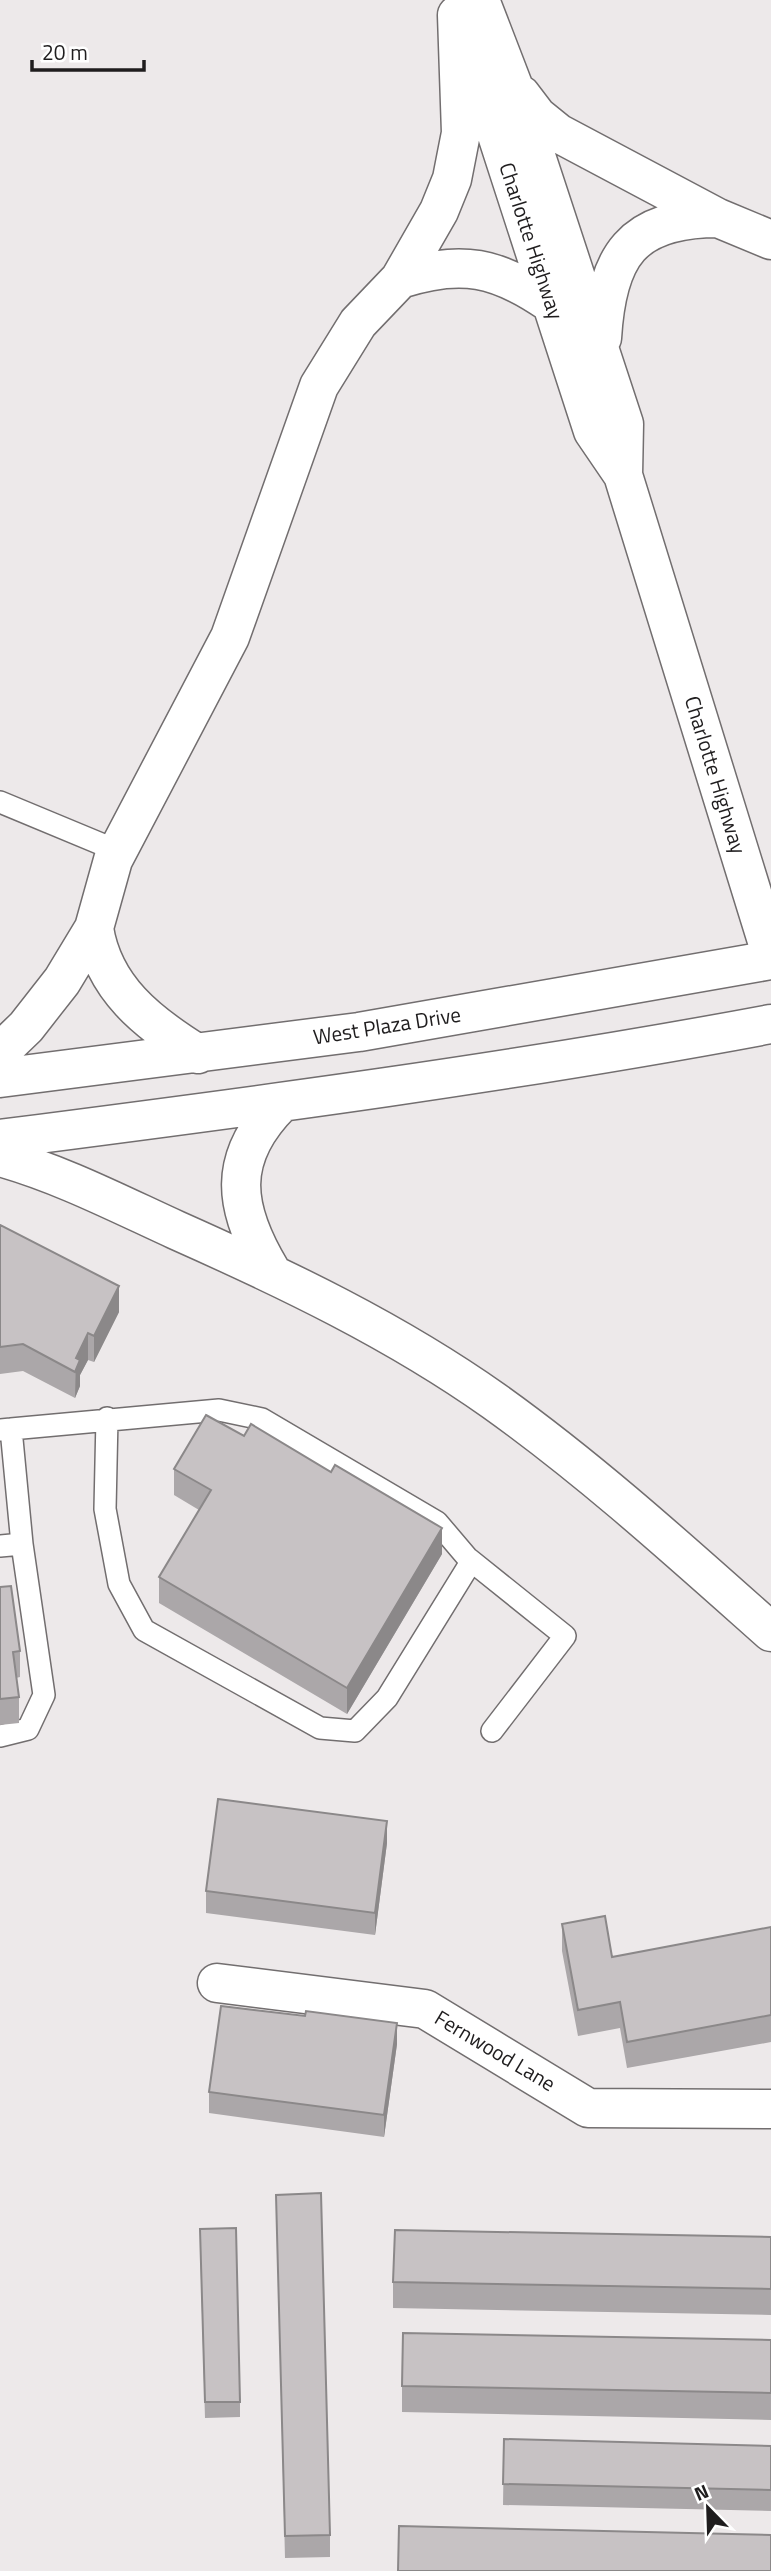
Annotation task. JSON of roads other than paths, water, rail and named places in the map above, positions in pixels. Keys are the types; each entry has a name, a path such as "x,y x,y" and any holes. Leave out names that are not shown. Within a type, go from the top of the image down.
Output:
{"main road":[{"name":"Charlotte Highway","path":"464,5 512,83 624,424 623,475"},
{"name":"Charlotte Highway","path":"464,5 550,303 593,431 623,475 771,957"},
{"path":"0,1052 26,1027 62,981 94,928 118,850 230,637 319,386 358,323 400,279 423,243 452,179 461,133 464,5"},
{"path":"512,83 537,116 558,133 718,218 769,236"},
{"path":"601,354 607,286 624,252 638,239 675,221 718,218"},
{"path":"400,279 437,269 457,266 473,268 520,282 550,303"},
{"path":"94,928 97,948 117,987 157,1029 198,1054"},
{"name":"West Plaza Drive","path":"0,1078 359,1032 771,957"},
{"path":"0,1139 281,1103 606,1055 771,1024"},
{"path":"271,1271 255,1244 241,1189 247,1150 259,1125 281,1103"},
{"path":"0,1157 76,1184 271,1271 416,1351 502,1408 566,1455 771,1632"},
{"name":"Fernwood Lane","path":"217,1983 425,2009 588,2108 771,2109"}],"lane":[{"path":"0,802 118,850"},
{"path":"0,1736 28,1729 44,1695 5,1430 107,1418 219,1410 262,1419 437,1522 469,1559 565,1636 492,1731"},
{"path":"107,1418 105,1509 119,1584 144,1630 320,1728 355,1731 387,1698 471,1562 469,1559"},
{"path":"0,1546 22,1544"}]}
